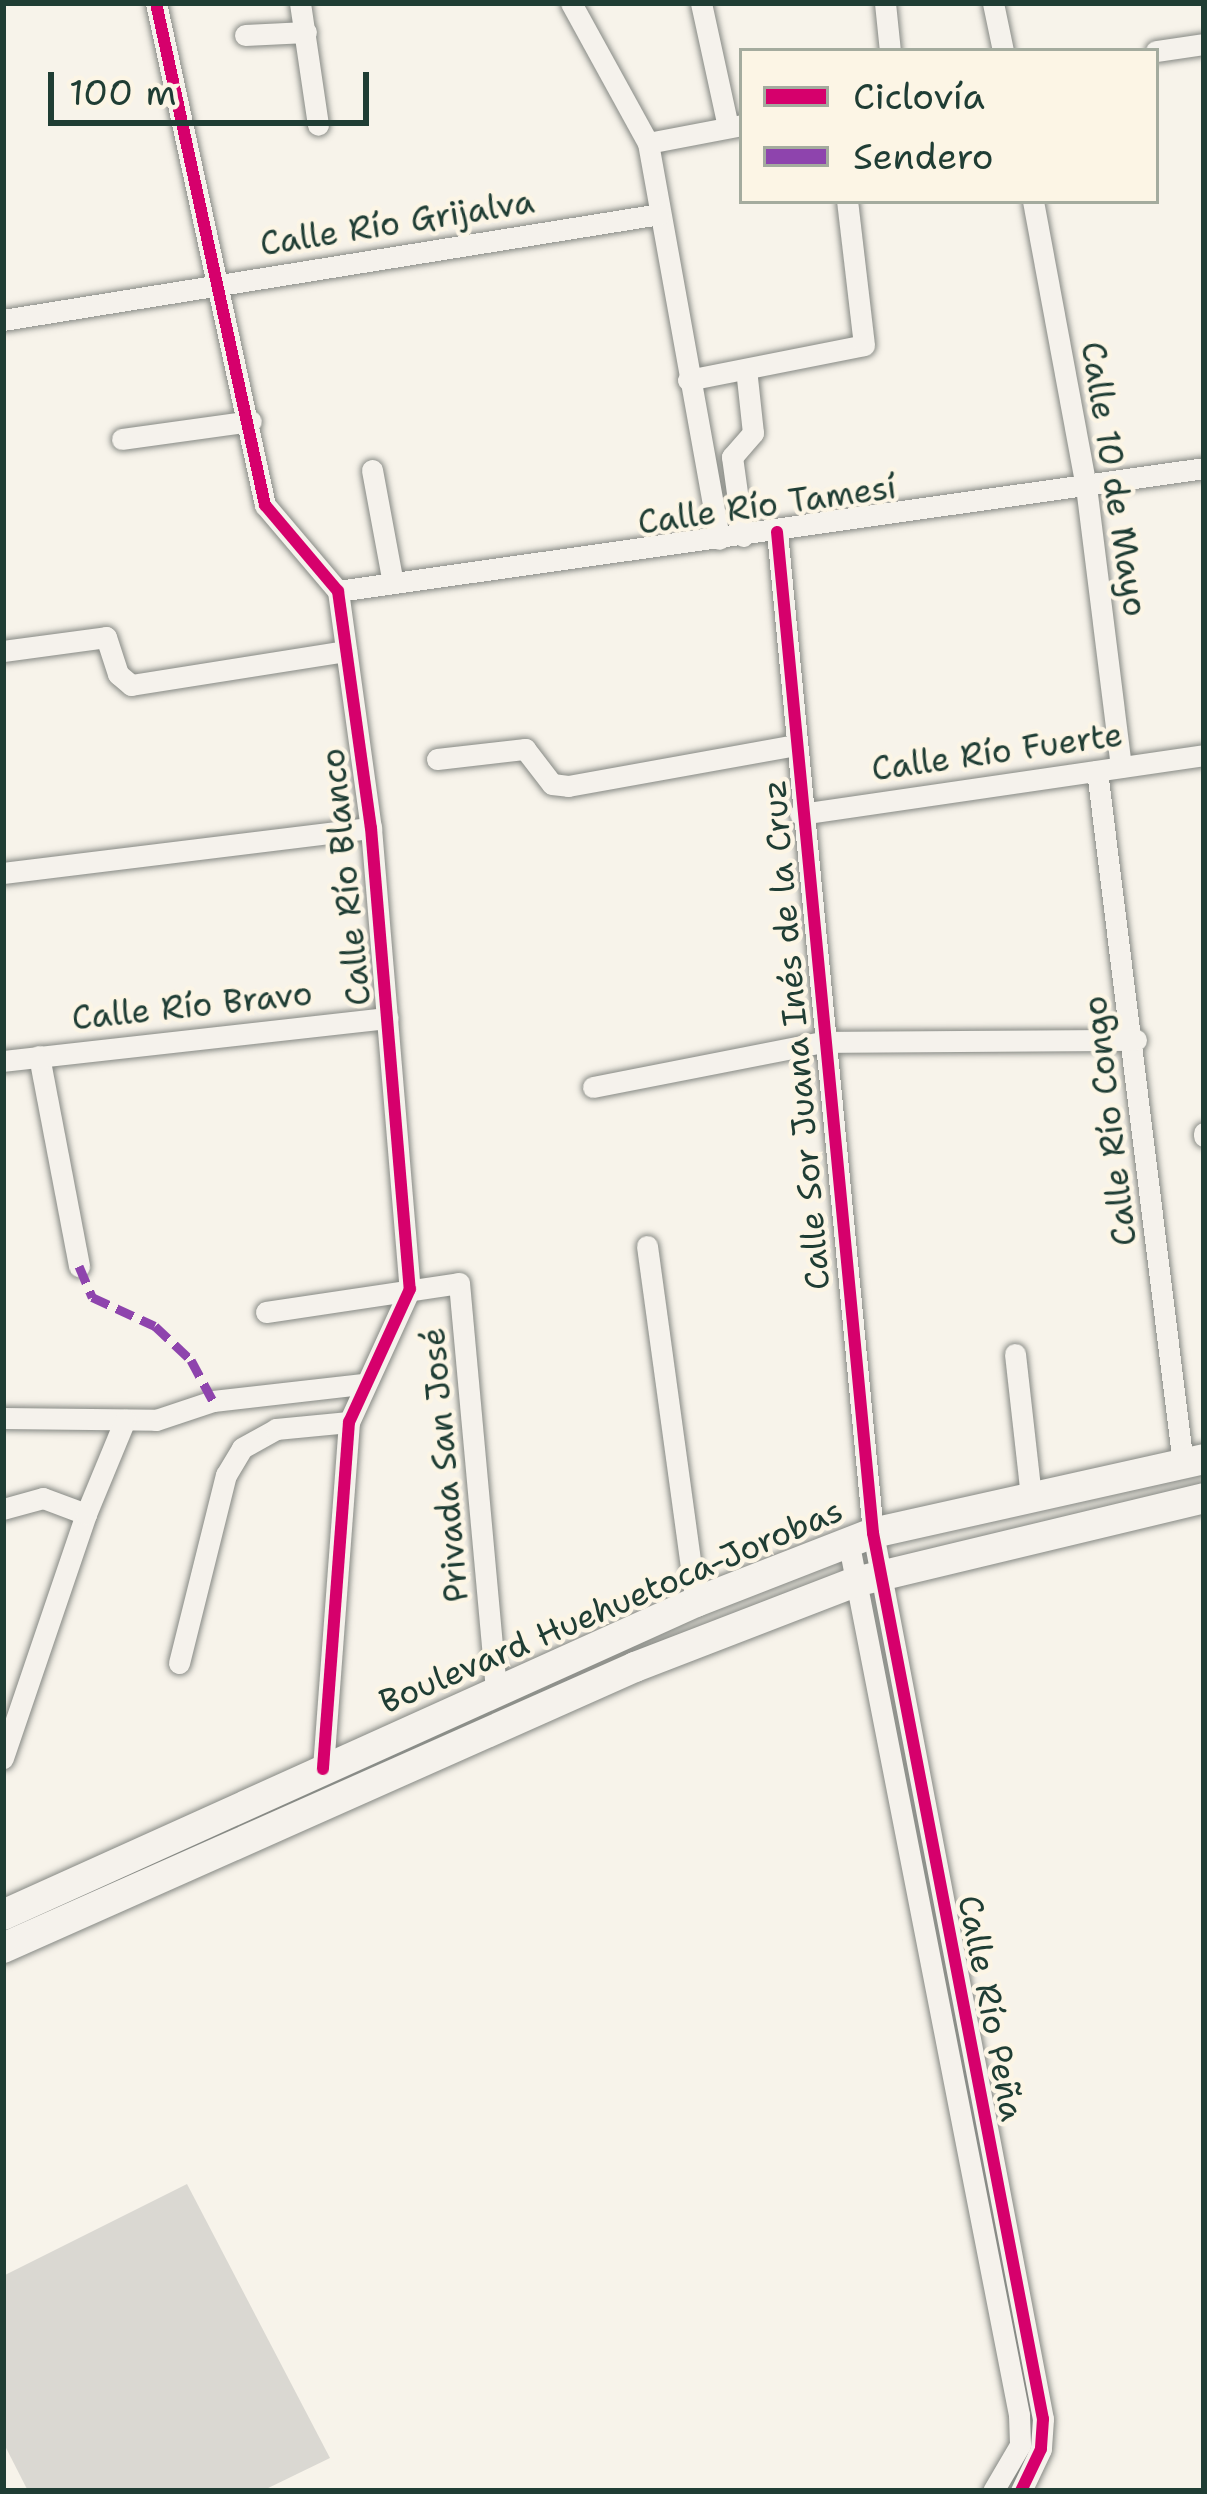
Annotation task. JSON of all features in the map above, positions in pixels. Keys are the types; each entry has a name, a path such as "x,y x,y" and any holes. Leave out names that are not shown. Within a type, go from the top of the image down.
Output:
{"main road":[{"name":"Boulevard Huehuetoca-Jorobas","path":"3,1915 696,1602 861,1539 1194,1461"},
{"name":"Boulevard Huehuetoca-Jorobas","path":"3,1948 635,1667 868,1579 1204,1498"}],"street":[{"path":"156,3 223,284 265,506 338,591"},
{"path":"300,3 318,124"},
{"path":"571,3 648,143 718,539"},
{"path":"648,143 735,126 701,3"},
{"path":"885,3 890,48"},
{"path":"993,3 1002,48"},
{"path":"245,35 306,32"},
{"path":"1159,51 1204,44"},
{"path":"688,380 864,345 847,204"},
{"name":"Calle 10 de Mayo","path":"1034,204 1086,486 1121,767"},
{"name":"Calle Río Grijalva","path":"3,320 660,214"},
{"path":"743,536 732,457 753,434 746,370"},
{"path":"122,439 251,422"},
{"name":"Calle Río Tamesí","path":"338,591 1204,468"},
{"path":"372,470 393,583"},
{"name":"Calle Sor Juana Inés de la Cruz","path":"777,532 861,1539"},
{"name":"Calle Río Blanco","path":"338,591 371,827 410,1289"},
{"path":"3,651 106,637 118,674 131,685 346,651"},
{"path":"437,759 524,748 552,784 568,786 796,745"},
{"name":"Calle Río Fuerte","path":"800,814 1204,755"},
{"name":"Calle Río Congo","path":"1097,771 1194,1461"},
{"path":"3,872 371,827"},
{"name":"Calle Río Bravo","path":"3,1061 388,1018"},
{"path":"593,1088 822,1042 1136,1040"},
{"path":"39,1056 79,1266"},
{"path":"647,1246 696,1602"},
{"name":"Privada San José","path":"410,1289 459,1283 464,1294 496,1693"},
{"path":"266,1312 410,1289"},
{"path":"322,1769 350,1423 363,1384 410,1289"},
{"path":"1015,1354 1031,1497"},
{"path":"3,1418 125,1420 363,1384"},
{"path":"3,1758 86,1514 125,1420"},
{"path":"179,1663 226,1474 242,1448 276,1430 350,1423"},
{"path":"3,1509 43,1498 86,1514"},
{"name":"Calle Río Peña","path":"861,1539 1019,2415 1020,2445 993,2491"},
{"name":"Calle Río Peña","path":"868,1579 1043,2419 1041,2450 1022,2491"}],"building":[{"path":"187,2184 330,2458 262,2491 28,2491 3,2442 3,2276"}],"marked path":[{"path":"79,1266 92,1297 155,1326 191,1360 213,1401"}],"cycle path":[{"path":"156,3 265,505 338,591 371,828 410,1289 349,1422 323,1769"},
{"path":"777,532 873,1533 1043,2419 1041,2449 1021,2491"}]}
